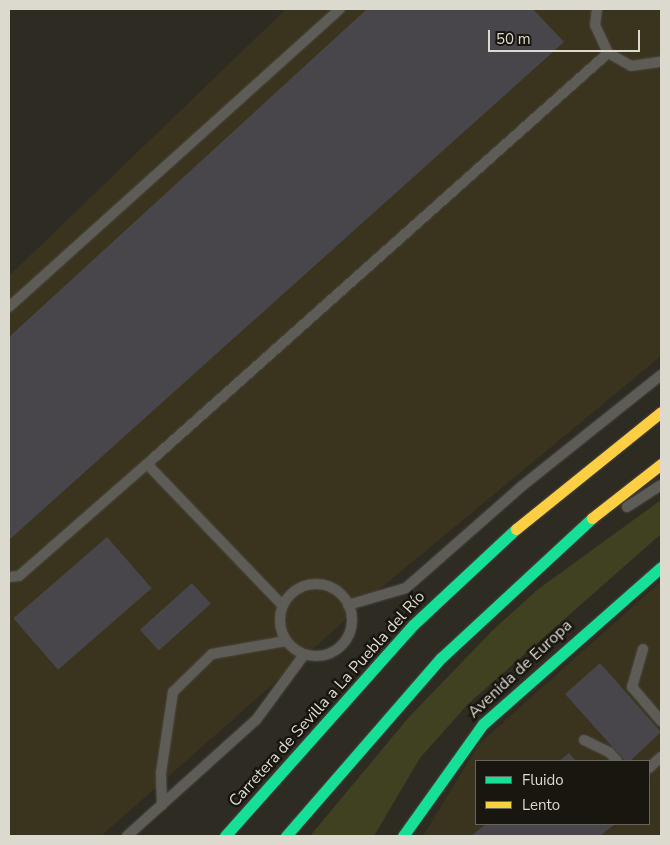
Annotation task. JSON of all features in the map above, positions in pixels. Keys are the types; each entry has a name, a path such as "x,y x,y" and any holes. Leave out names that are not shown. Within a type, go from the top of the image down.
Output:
{"main road":[{"name":"Carretera de Sevilla a La Puebla del Río","path":"225,836 413,625 528,517 661,412"},
{"path":"286,836 441,658 542,561 661,464"},
{"name":"Avenida de Europa","path":"403,836 483,724 661,567"}],"lane":[{"path":"9,307 340,9"},
{"path":"596,9 597,33 608,53 631,66 660,65"},
{"path":"9,577 19,576 608,53"},
{"path":"348,605 406,588 522,486 661,375"},
{"path":"147,464 282,605"},
{"path":"542,561 661,485"},
{"path":"316,584 331,587 348,605 352,618 345,642 329,654 304,655 286,641 279,617 282,605 293,592 316,584"},
{"path":"162,805 161,773 173,692 212,654 286,641"},
{"path":"643,649 632,687 661,721"},
{"path":"127,836 256,720 304,655"},
{"path":"584,740 609,752 616,760"},
{"path":"650,767 661,757"}],"shaded area":[{"path":"286,9 661,9 661,356 393,578 101,836 9,836 9,276"},
{"path":"661,581 661,836 423,836 479,744"}],"green space":[{"path":"661,500 661,534 468,704 420,758 374,836 310,836 409,717 492,631 537,590"}],"building":[{"path":"367,9 533,9 564,42 9,540 9,337"},
{"path":"107,537 152,588 58,670 13,618"},
{"path":"192,583 211,604 159,651 140,630"},
{"path":"600,663 661,732 631,760 624,760 565,694"},
{"path":"569,753 575,760 560,760"},
{"path":"485,825 614,825 600,836 471,836"}],"traffic: fast":[{"path":"286,836 441,658 592,518"},
{"path":"225,836 413,625 516,529"},
{"path":"403,836 483,724 661,567"}],"traffic: slow":[{"path":"516,529 661,412"},
{"path":"592,518 661,464"}]}
